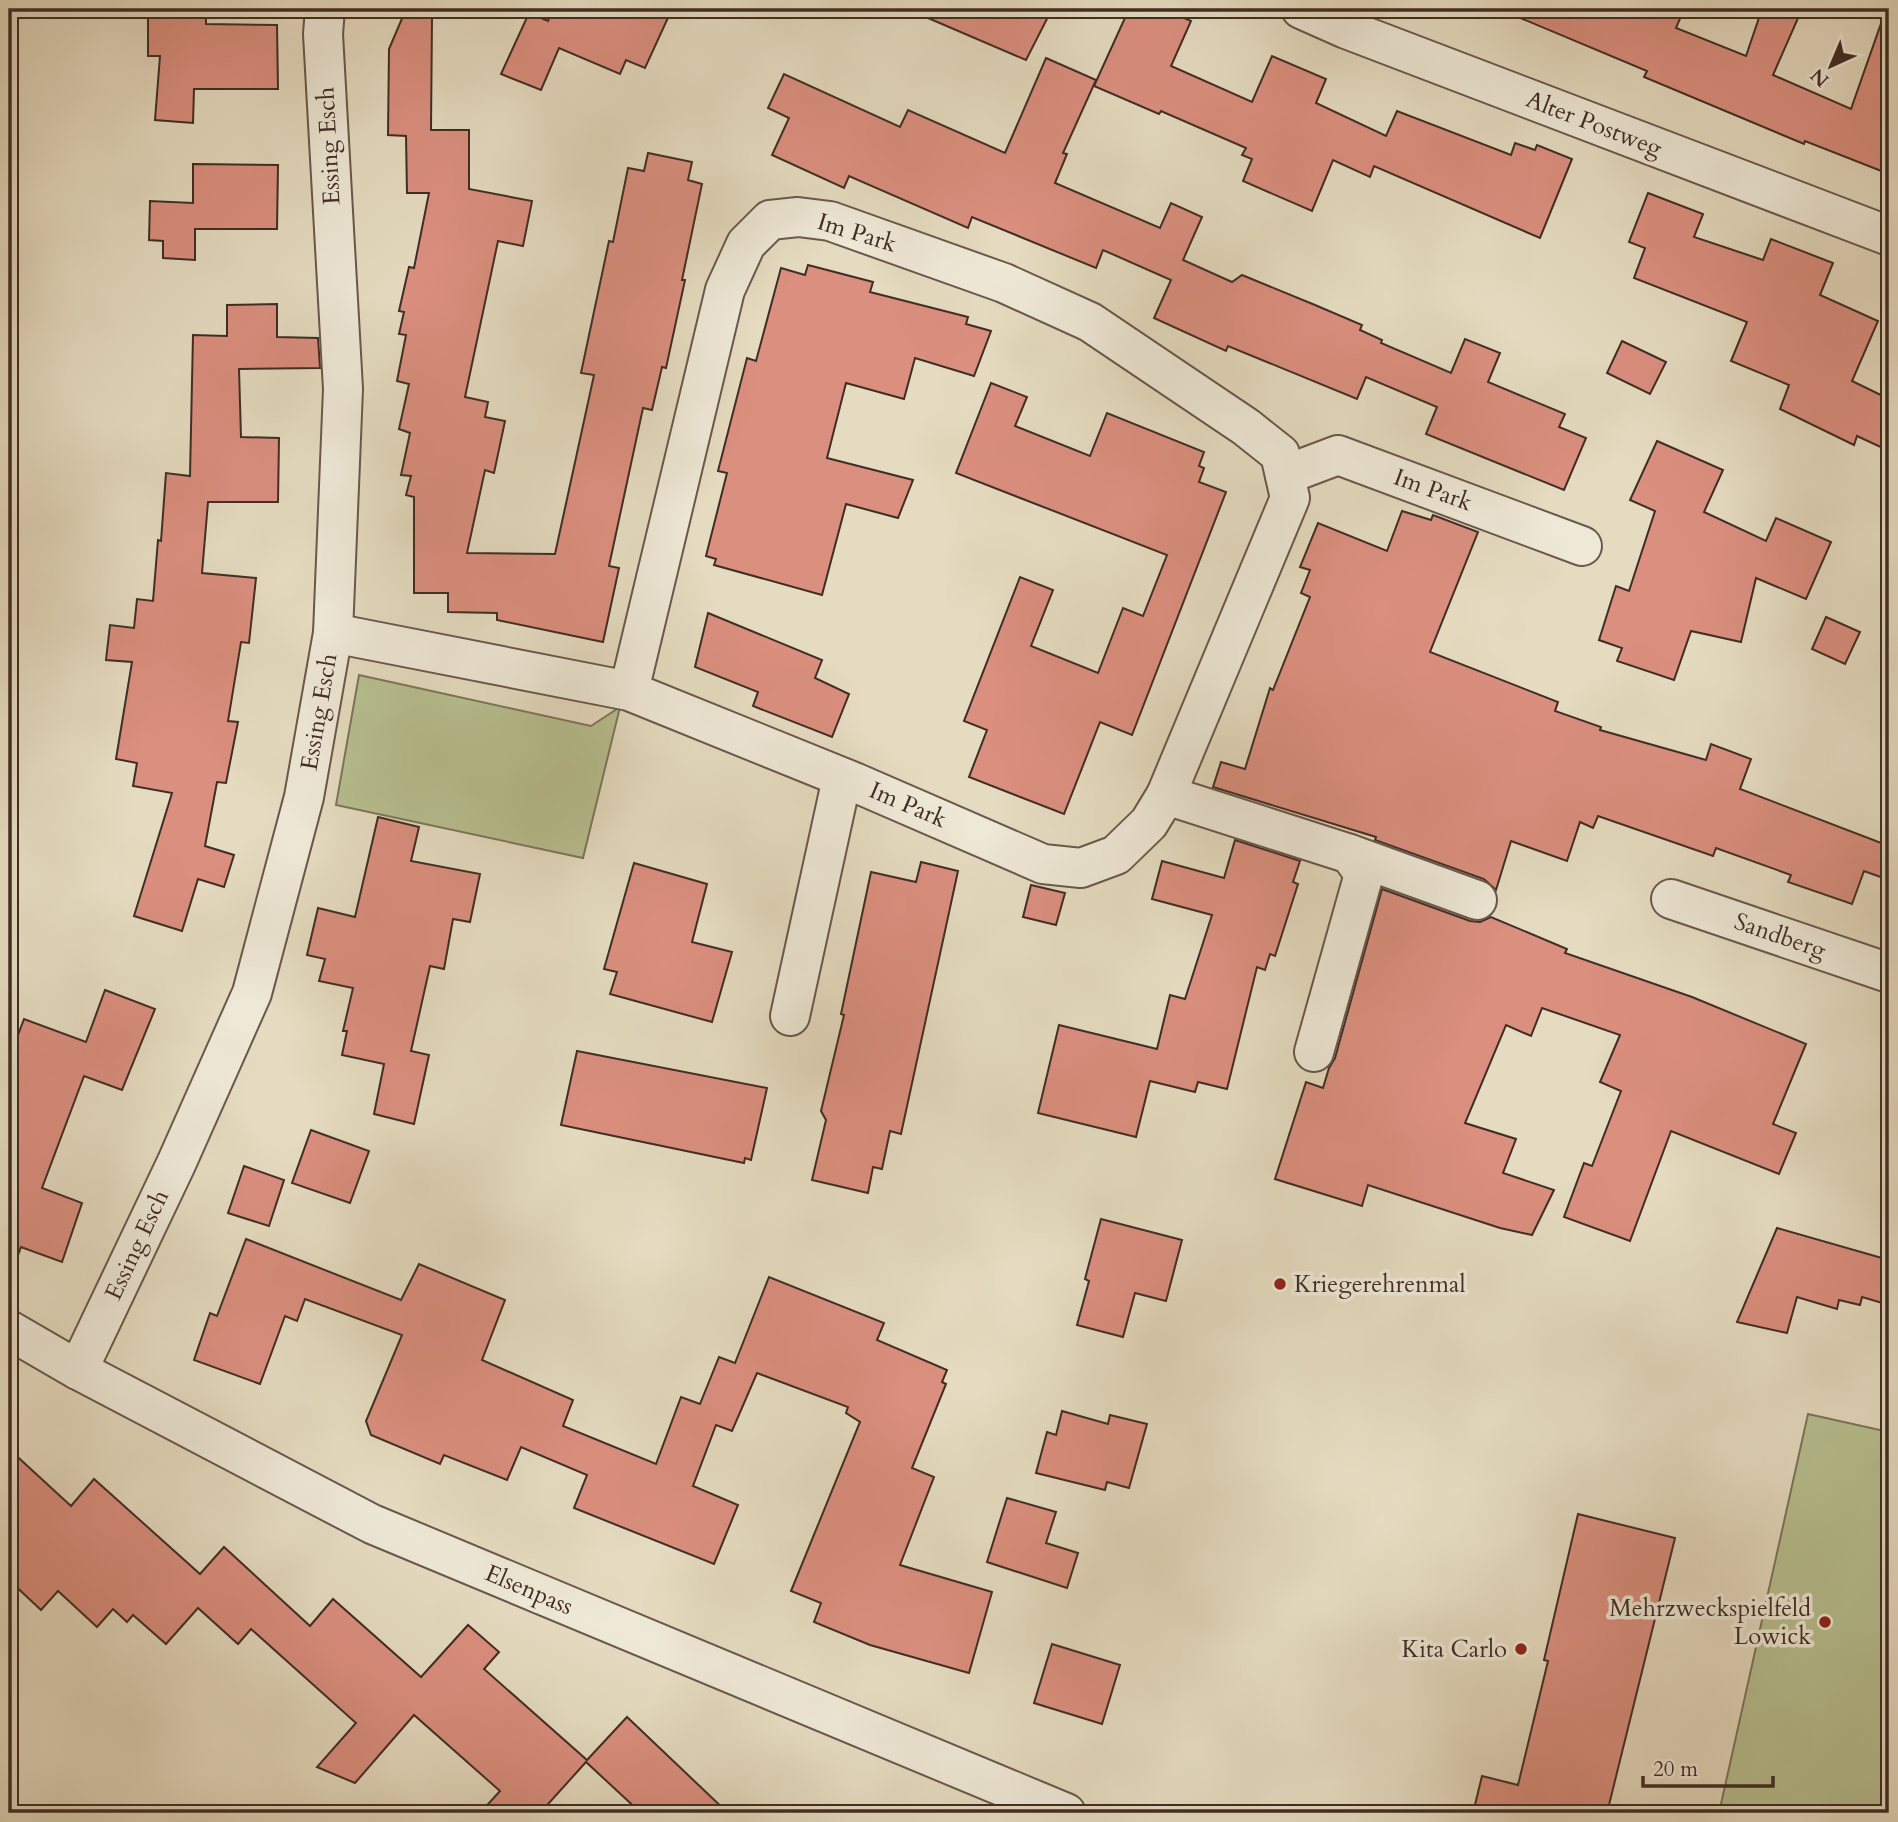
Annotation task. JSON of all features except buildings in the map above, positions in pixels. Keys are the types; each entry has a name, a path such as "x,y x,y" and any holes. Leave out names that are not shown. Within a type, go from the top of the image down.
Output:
{"street":[{"name":"Essing Esch","path":"78,1370 176,1164 252,993 304,797 333,633 343,389 323,34 325,9"},
{"name":"Alter Postweg","path":"1301,9 1346,29 1889,236"},
{"name":"Im Park","path":"333,633 629,691 1043,864 1081,868 1116,855 1149,823 1166,795 1290,498 1280,454 1247,427 1090,322 1004,283 830,221 798,217 770,220 747,244 725,290 629,691"},
{"name":"Im Park","path":"1285,475 1338,455 1582,546"},
{"path":"790,1016 842,778"},
{"path":"1166,795 1350,854 1477,900"},
{"path":"1314,1052 1363,874 1350,854"},
{"name":"Sandberg","path":"1671,899 1889,973"},
{"name":"Elsenpass","path":"9,1331 372,1524 1066,1813"}],"green space":[{"path":"359,675 591,726 620,707 583,858 336,805"},
{"name":"Mehrzweckspielfeld Lowick","path":"1808,1414 1889,1432 1889,1813 1719,1813"}],"place":[{"name":"Kriegerehrenmal","path":"1280,1284"},
{"name":"Mehrzweckspielfeld Lowick","path":"1825,1622"},
{"name":"Kita Carlo","path":"1521,1649"}]}
